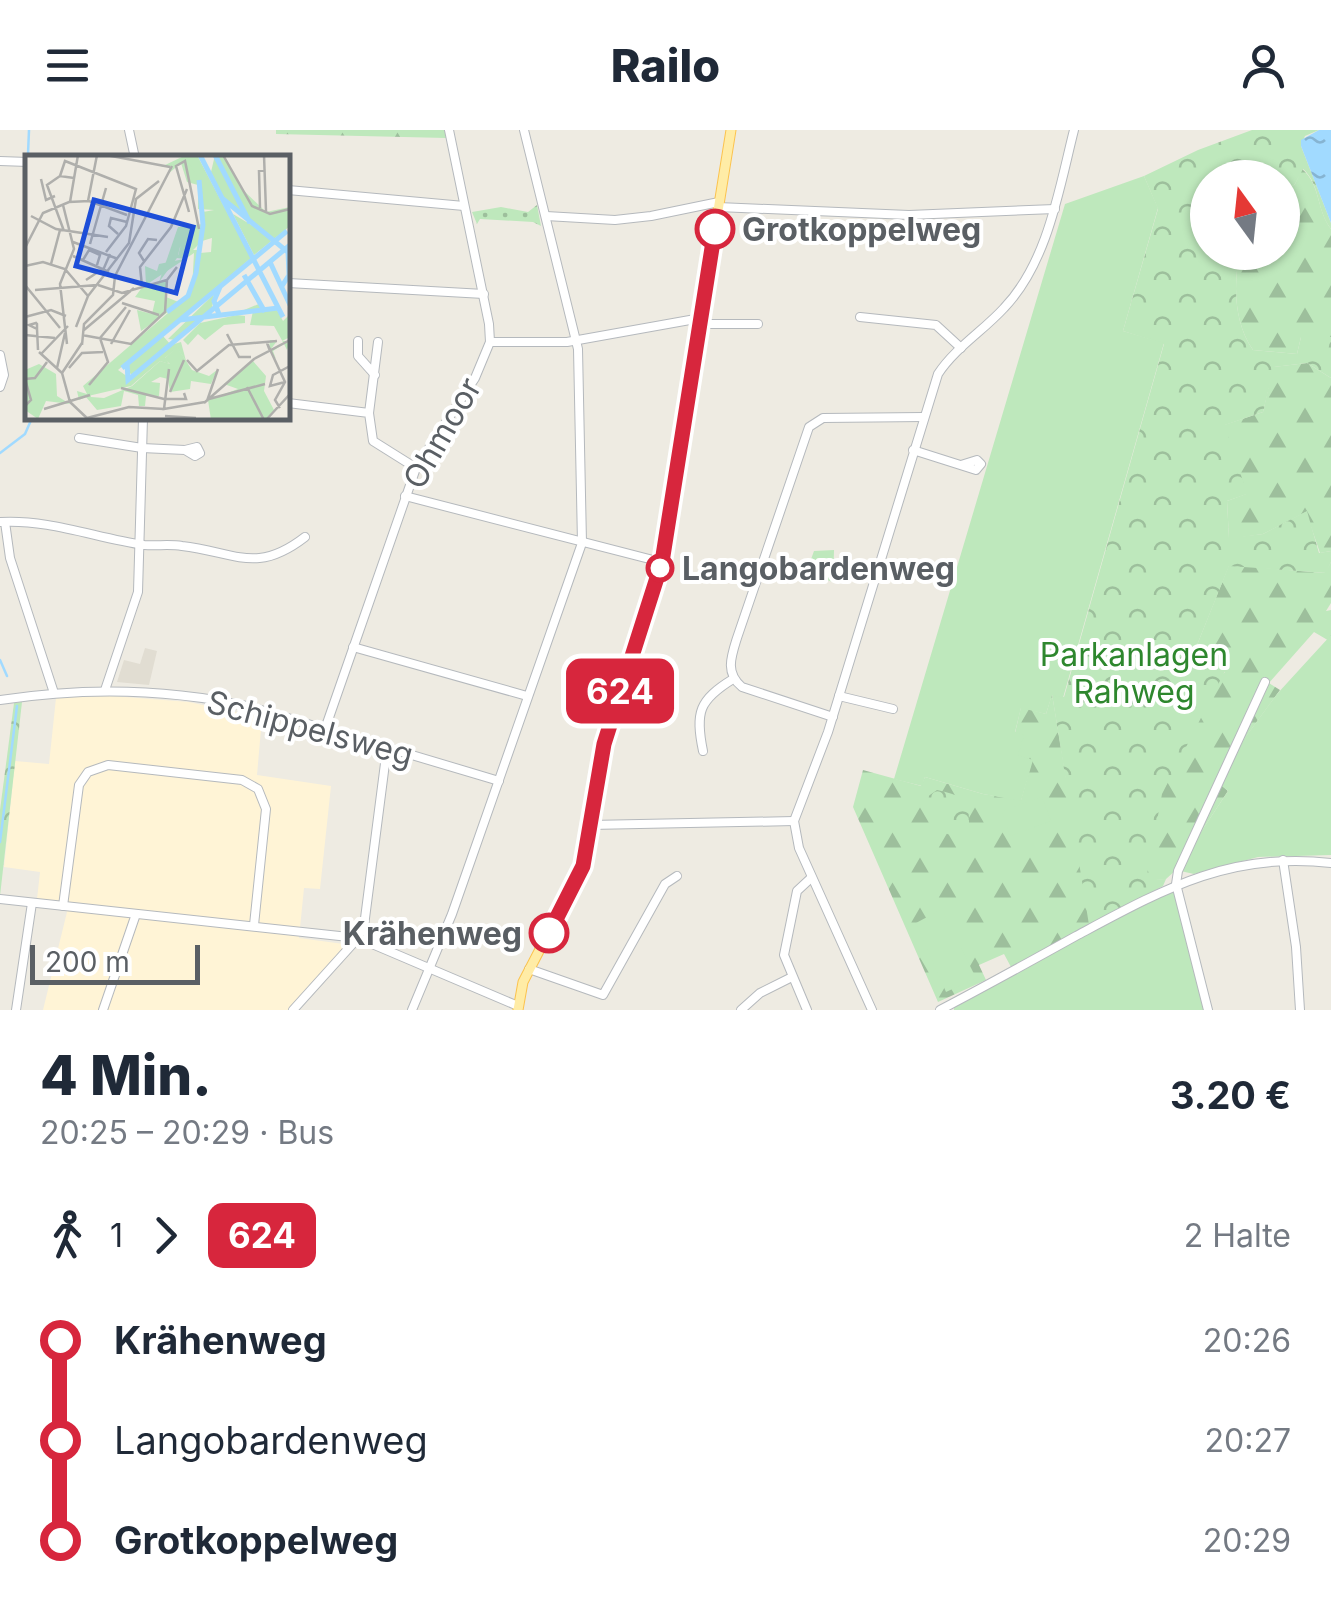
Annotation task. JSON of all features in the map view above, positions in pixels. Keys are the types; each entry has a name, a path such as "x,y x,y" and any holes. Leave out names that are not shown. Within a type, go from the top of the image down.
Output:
{"main road":[{"path":"518,1008 529,970 583,866 604,744 662,562 731,130"}],"street":[{"path":"129,130 135,155"},
{"name":"Ohmoor","path":"325,729 416,468 475,378 490,342 484,294 449,130"},
{"path":"412,1010 431,970 582,542 576,341 524,130"},
{"path":"872,1010 799,848 794,821 833,717 938,374 1014,296 1055,209 1074,130"},
{"path":"0,160 25,162"},
{"path":"290,190 464,206"},
{"path":"546,216 615,220 719,204 925,216 1055,209"},
{"path":"290,283 484,294"},
{"path":"860,317 936,325 962,348"},
{"path":"490,342 576,341 701,321 758,324"},
{"path":"358,341 358,356 375,375"},
{"path":"378,342 369,413 374,441 416,468"},
{"path":"0,355 4,374 0,388"},
{"path":"365,364 376,360"},
{"path":"290,403 369,413"},
{"path":"833,717 748,691 733,679 730,661 737,638 809,427 823,418 924,418"},
{"path":"105,690 138,592 143,420"},
{"path":"79,438 186,450"},
{"path":"914,450 961,465"},
{"path":"405,496 662,562"},
{"path":"54,692 10,558 3,522 37,524 254,560 282,552 306,536"},
{"path":"353,647 528,696"},
{"path":"704,751 699,732 701,708 713,691 733,679"},
{"path":"1208,1010 1176,884 1178,871 1265,682"},
{"name":"Schippelsweg","path":"0,700 105,690 213,700 498,781"},
{"path":"839,696 893,708"},
{"path":"294,1010 358,938 364,926 386,748"},
{"path":"63,906 79,785 88,772 108,765 242,780 258,789 266,809 254,924"},
{"path":"590,826 794,821"},
{"path":"1283,860 1296,947 1300,1010"},
{"path":"940,1010 1176,884 1256,862 1331,863"},
{"path":"529,970 603,994 665,884 677,876"},
{"path":"807,1010 784,955 799,886 812,878"},
{"path":"0,899 358,938 518,1008"},
{"path":"16,1010 32,903"},
{"path":"104,1010 136,914"},
{"path":"741,1010 760,993 792,977"}],"shaded area":[{"path":"145,648 157,651 149,685 117,682 124,660 140,664"},
{"path":"100,695 189,702 262,718 257,775 331,786 320,889 304,888 299,938 351,945 290,1010 43,1010 67,912 60,901 37,899 40,872 4,867 15,761 49,764 56,698"}],"green space":[{"path":"276,130 445,130 446,138 276,134"},
{"name":"Parkanlagen Rahweg","path":"1252,130 1319,130 1305,136 1301,146 1331,229 1313,182 1303,169 1300,175 1300,160 1190,160 1190,270 1237,270 1237,303 1242,328 1253,350 1297,354 1301,337 1331,337 1331,378 1307,363 1274,367 1263,412 1225,425 1247,494 1227,501 1229,538 1263,534 1307,511 1319,553 1331,551 1331,562 1326,573 1229,566 1193,655 1225,671 1162,794 1146,880 1166,879 1163,886 1089,925 1052,694 1064,697 1164,344 1123,331 1158,209 1144,176"},
{"path":"1302,169 1312,182 1331,229 1331,337 1301,337 1297,354 1253,350 1242,328 1237,303 1237,270 1300,270"},
{"path":"1144,176 1158,208 1123,331 1164,343 1063,698 1052,695 1046,714 1021,708 1015,732 1024,735 1018,755 1033,760 1021,801 925,777 922,786 894,779 1065,204"},
{"path":"537,205 541,226 533,222 480,219 477,224 472,212 501,207 528,212"},
{"path":"1307,363 1331,378 1331,551 1320,553 1306,512 1263,534 1229,539 1227,501 1246,494 1224,425 1263,412 1273,367"},
{"path":"834,550 833,582 806,573 814,551"},
{"path":"1331,562 1331,603 1326,611 1331,610 1331,642 1314,632 1269,683 1280,690 1215,779 1228,791 1176,870 1166,879 1146,881 1089,925 1011,967 1004,954 979,965 986,980 938,1002 853,807 863,770 921,786 925,777 983,794 1021,800 1032,761 1018,756 1015,733 1021,707 1046,714 1052,694 1066,778 1106,777 1225,672 1193,655 1229,565 1325,573"},
{"path":"1331,635 1331,855 1258,857 1194,874 1176,870 1228,791 1214,780 1277,694"},
{"path":"22,702 0,896 0,810 14,703"},
{"path":"937,790 958,796 966,803 969,825 954,836 938,831 927,809 927,797"},
{"path":"1042,797 1051,821 1010,836 1002,811"},
{"path":"1172,887 1207,1010 954,1010 954,1007"},
{"path":"942,909 976,978 946,992 916,923"}],"water":[{"path":"1319,130 1331,130 1331,223 1301,146 1301,140"}],"waterway":[{"path":"28,154 29,130"},
{"path":"0,453 25,434 31,420"},
{"path":"0,660 7,676"},
{"path":"0,842 17,706"}],"bus line":[{"name":"624","path":"549,933 583,866 604,744 662,562 715,229"}],"place":[{"name":"Grotkoppelweg","path":"715,229"},
{"name":"Langobardenweg","path":"660,568"},
{"name":"Krähenweg","path":"549,933"}]}
